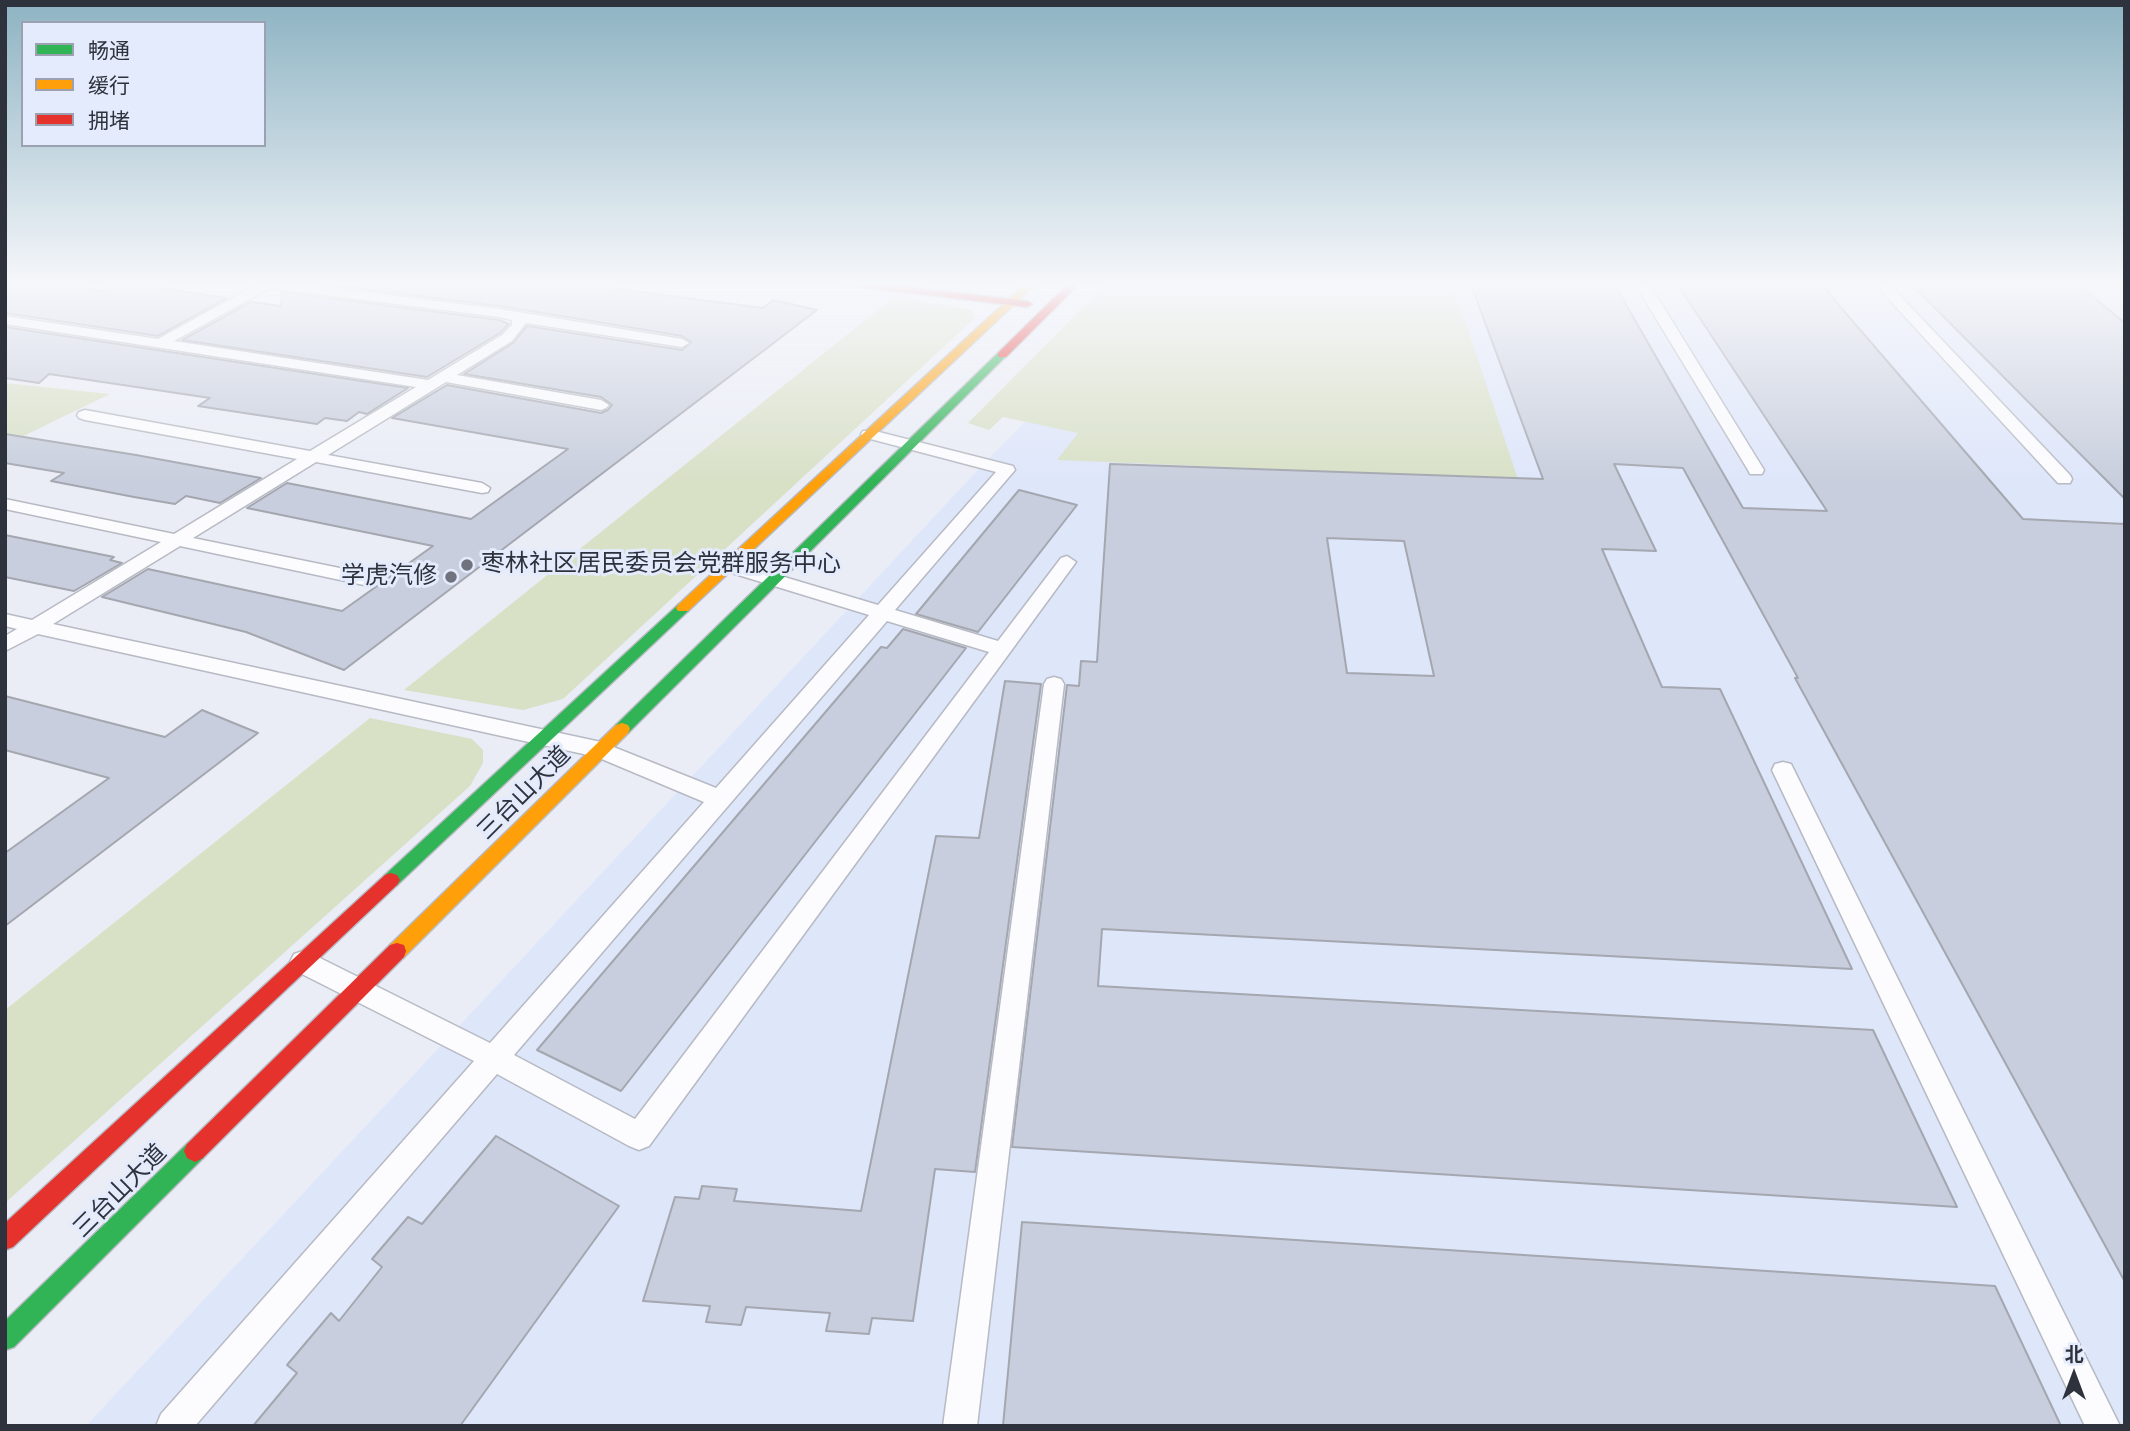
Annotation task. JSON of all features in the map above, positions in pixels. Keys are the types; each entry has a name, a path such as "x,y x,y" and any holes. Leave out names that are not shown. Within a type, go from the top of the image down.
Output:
{"main road":[{"name":"三台山大道","path":"5,1239 962,349"},
{"name":"三台山大道","path":"5,1338 1007,349"}],"lane":[{"path":"195,349 601,405"},
{"path":"5,645 490,349"},
{"path":"1682,349 1756,470"},
{"path":"1942,349 2064,479"},
{"path":"85,415 482,488"},
{"path":"173,1426 1007,470 869,435"},
{"path":"5,504 364,579"},
{"path":"303,962 494,1058 639,1136 1068,562"},
{"path":"728,566 1002,649"},
{"path":"5,620 601,750 720,799"},
{"path":"960,1426 1054,684"},
{"path":"1783,771 2103,1426"}],"shaded area":[{"path":"1097,349 2125,349 2125,1426 86,1426 990,457"}],"green space":[{"path":"829,349 942,349 563,699 523,710 404,690"},
{"path":"1042,349 1474,349 1518,479 1057,460 1078,433 1003,417 989,430 968,423"},
{"path":"5,383 110,394 5,445"},
{"path":"370,718 472,739 483,750 483,763 470,786 5,1203 5,1010"}],"building":[{"path":"5,349 149,349 408,388 367,414 359,412 347,421 325,418 317,424 198,406 210,398 49,374 39,383 5,378"},
{"path":"240,349 474,349 427,377"},
{"path":"504,349 766,349 344,670 246,632 102,597 148,569 342,611 433,546 247,508 287,483 471,519 568,449 392,418 447,385 601,413 612,405 601,397 464,374"},
{"path":"1495,349 1651,349 1743,508 1827,511 1720,349 1876,349 2023,519 2125,524 2125,1282 1683,468 1614,464 1656,551 1602,549 1662,687 1720,689 1852,969 1102,929 1098,986 1873,1030 1957,1207 1012,1147 1067,685 1079,686 1081,661 1097,662 1110,464 1543,479","holes":["1327,538 1404,541 1434,676 1347,673"]},
{"path":"1975,349 2125,349 2125,499"},
{"path":"5,434 261,478 220,503 186,496 175,504 134,497 51,481 64,473 5,463"},
{"path":"1019,490 1077,505 978,632 916,614"},
{"path":"5,535 114,557 110,560 122,563 74,591 5,577"},
{"path":"903,629 966,648 621,1091 537,1050 881,647 887,648"},
{"path":"1005,681 1041,684 975,1172 935,1169 913,1321 872,1318 869,1334 826,1331 830,1313 746,1307 741,1325 706,1322 710,1306 643,1301 675,1197 699,1199 702,1186 737,1189 734,1201 861,1211 936,836 979,838"},
{"path":"5,696 165,737 202,710 258,733 5,926 5,853 109,778 5,750"},
{"path":"496,1136 619,1206 460,1426 253,1426 297,1373 287,1365 331,1313 339,1321 382,1267 372,1259 408,1217 422,1224"},
{"path":"1022,1222 1995,1286 2061,1426 1003,1426"}],"traffic: fast":[{"path":"622,729 1002,355"},
{"path":"391,880 683,608"},
{"path":"5,1338 195,1151"}],"traffic: slow":[{"path":"683,608 961,349"},
{"path":"397,951 622,729"}],"traffic: jam":[{"path":"1002,355 1008,349"},
{"path":"5,1239 391,880"},
{"path":"195,1151 397,951"}],"place":[{"name":"枣林社区居民委员会党群服务中心","path":"467,565"},
{"name":"学虎汽修","path":"451,577"}]}
